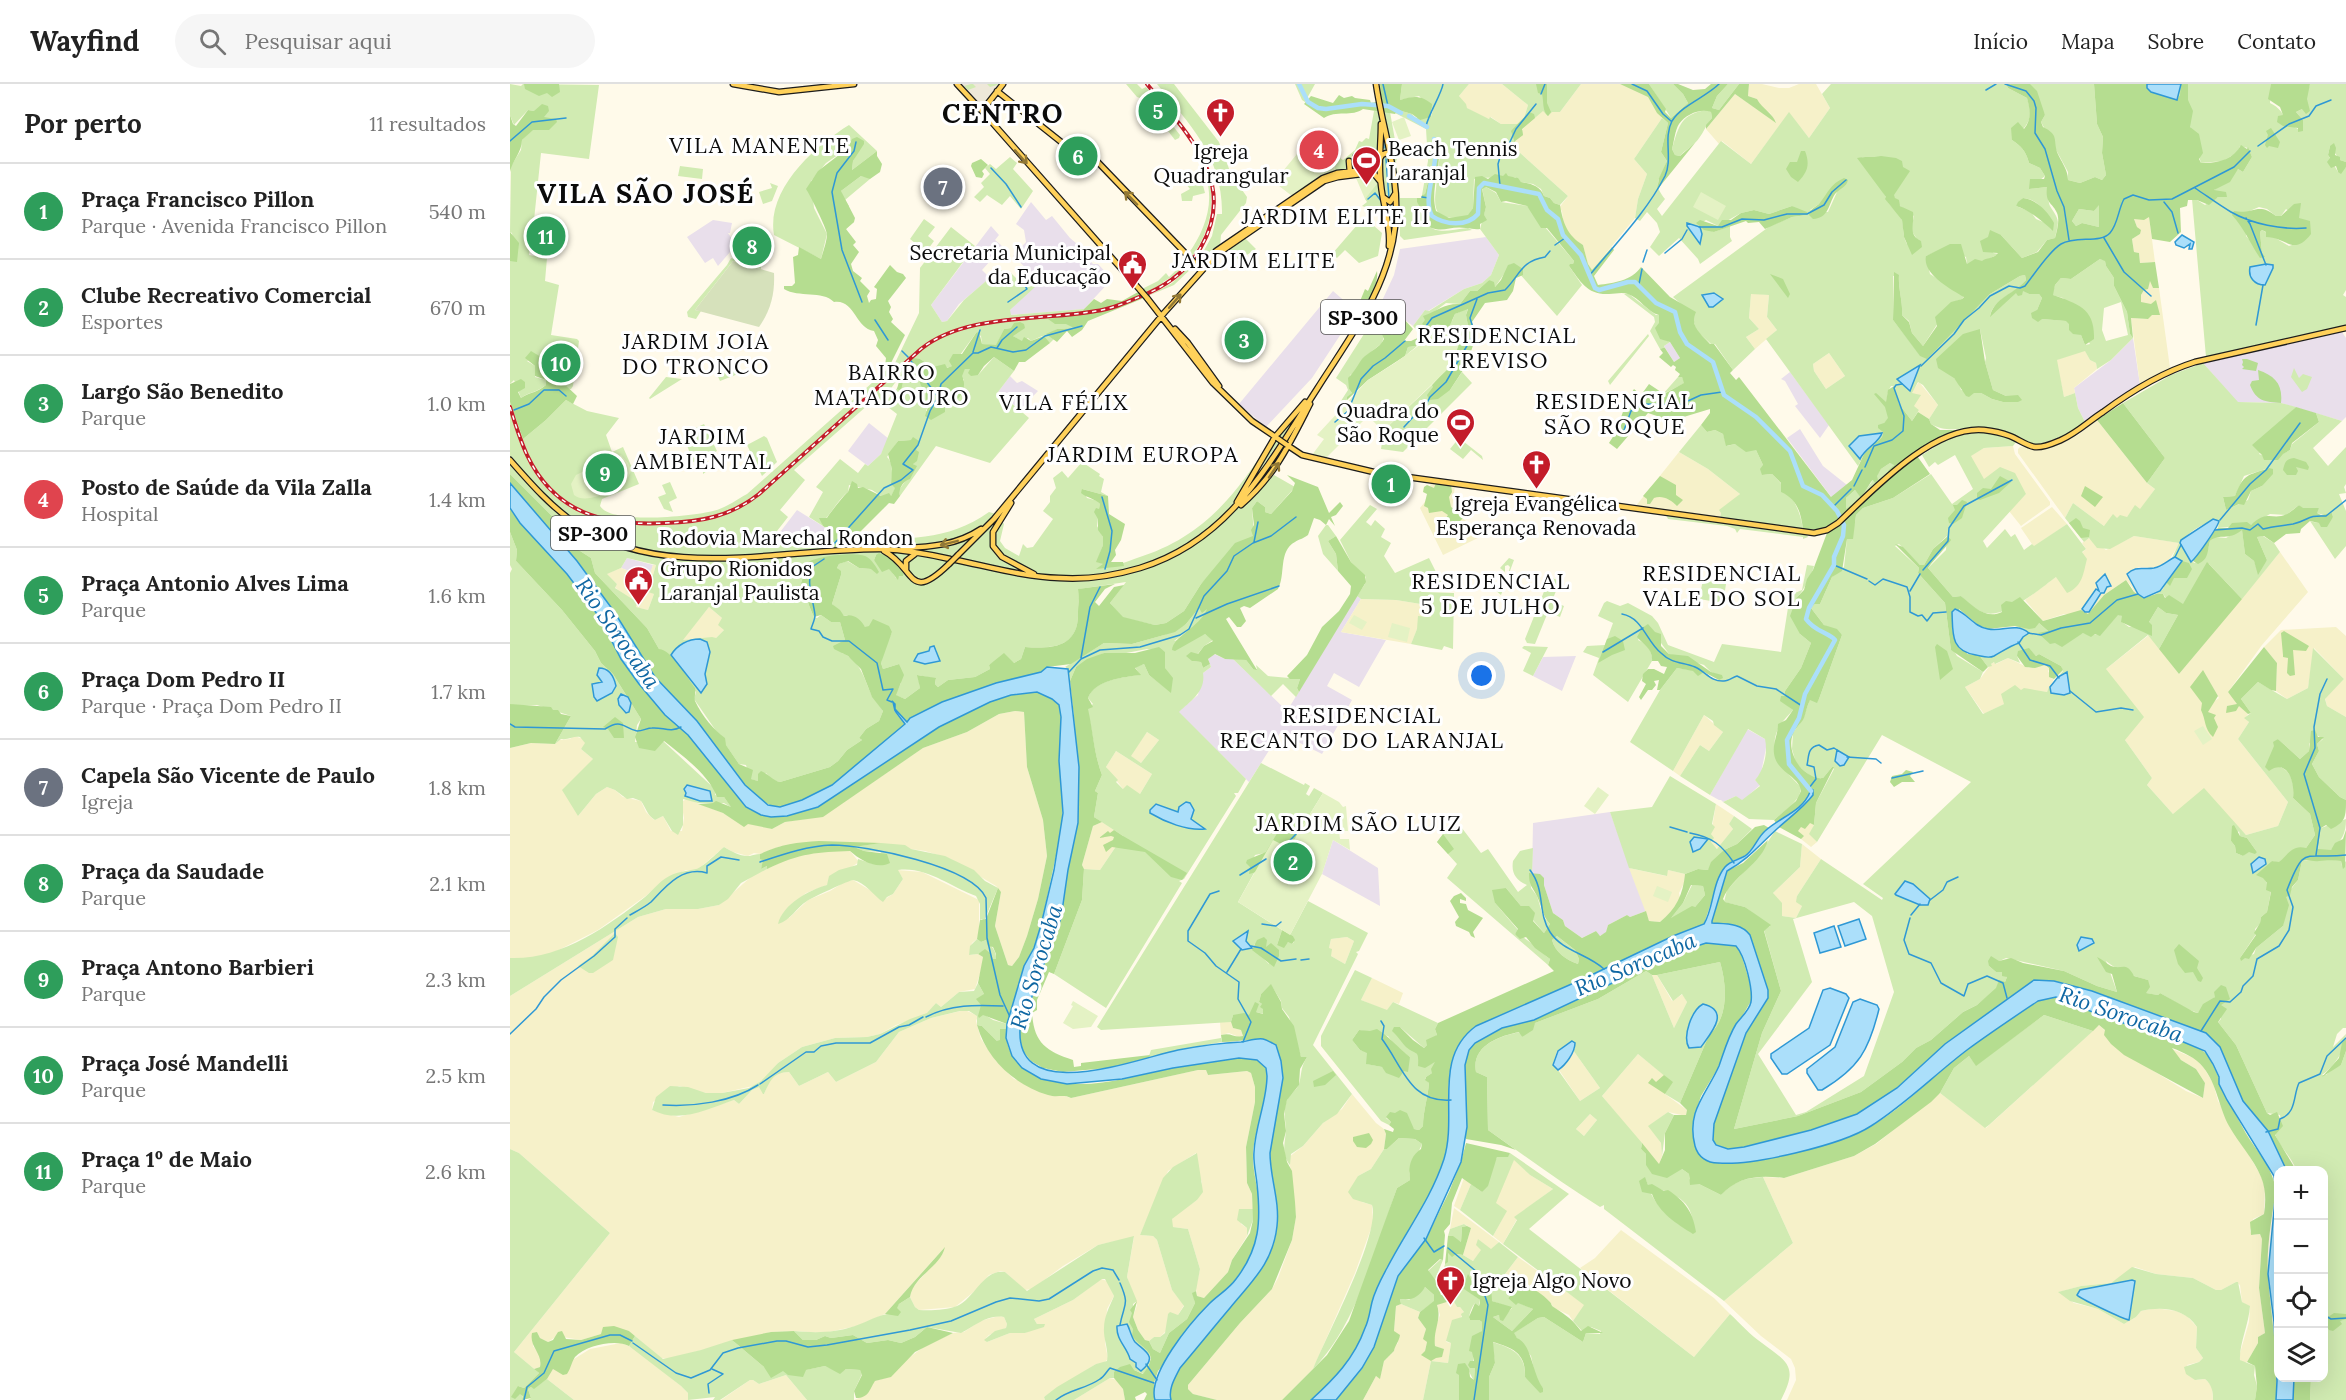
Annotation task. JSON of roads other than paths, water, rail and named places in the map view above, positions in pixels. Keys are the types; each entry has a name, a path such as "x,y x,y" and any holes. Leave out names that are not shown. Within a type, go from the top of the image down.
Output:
{"main road":[{"path":"733,84 779,92 854,84"},
{"path":"957,84 1141,291 1222,391 1252,421 1302,455 1376,472 1808,533 1827,530 1838,523 1901,465 1952,435 1968,430 1984,430 2009,436 2034,447 2043,446 2070,436 2121,400 2169,372 2189,364 2346,328"},
{"path":"982,110 1003,84"},
{"name":"SP-300","path":"957,557 1042,577 1095,577 1146,566 1192,544 1225,518 1261,476 1369,307 1387,261 1395,228 1395,193 1376,84"},
{"path":"997,91 1068,146 1090,154 1198,267"},
{"name":"SP-300","path":"1381,114 1380,182 1390,229 1387,261"},
{"path":"882,549 891,555 915,581 927,582 949,561 957,557 999,514 1164,318 1198,267 1323,179 1375,168 1384,153 1390,156"},
{"path":"1356,156 1369,169"},
{"path":"1348,173 1371,173 1380,182"},
{"path":"1383,197 1388,202 1395,193"},
{"path":"1225,518 1276,438 1319,385"},
{"path":"1225,518 1262,486 1288,446 1319,385"},
{"name":"Rodovia Marechal Rondon","path":"510,460 544,498 571,520 601,538 643,553 692,558 882,549 919,553 949,561"},
{"path":"1022,486 993,532 992,544 1002,557 1042,577"},
{"path":"882,549 935,546 954,542 979,531 999,514"},
{"path":"906,572 906,561 910,556 919,553"}],"water":[{"path":"2147,84 2181,84 2177,100 2151,92"},
{"path":"1687,223 1700,227 1702,234 1700,244 1687,226"},
{"path":"2182,235 2194,242 2192,249 2189,249 2190,244 2184,248 2176,245 2175,242"},
{"path":"2273,265 2273,268 2265,285 2258,284 2251,277 2250,267"},
{"path":"1714,293 1723,299 1713,307 1709,307 1702,295"},
{"path":"1920,365 1910,391 1897,379"},
{"path":"1882,433 1860,459 1849,446 1859,436"},
{"name":"Rio Sorocaba","path":"510,483 577,561 613,610 655,677 697,721 745,785 768,805 780,807 802,800 832,785 905,724 895,711 893,702 895,709 907,722 910,718 942,702 996,683 1041,672 1047,667 1068,669 1079,767 1078,823 1061,918 1020,1029 1024,1053 1038,1066 1058,1072 1083,1072 1178,1050 1260,1039 1276,1045 1281,1061 1283,1078 1270,1153 1278,1217 1275,1239 1260,1271 1180,1368 1171,1388 1171,1400 1155,1400 1154,1389 1164,1363 1192,1323 1236,1279 1244,1268 1254,1245 1259,1210 1254,1152 1266,1085 1266,1068 1257,1060 1239,1058 1173,1068 1122,1079 1067,1084 1041,1079 1022,1068 1012,1056 1006,1038 1007,1024 1024,966 1034,948 1041,925 1054,870 1063,813 1059,761 1061,717 1059,705 1037,692 1011,695 990,702 939,727 818,807 787,816 761,815 746,807 688,735 665,715 639,684 621,659 600,618 567,574 520,523 510,508"},
{"path":"2213,519 2219,521 2218,524 2191,562 2180,543 2181,540"},
{"path":"2175,557 2182,561 2160,591 2144,598 2138,594 2127,574 2130,571 2157,567"},
{"path":"2105,574 2111,586 2101,593 2089,612 2085,612 2082,609 2096,589 2099,591 2096,583"},
{"path":"1955,609 1983,628 1994,630 2019,628 2029,633 2019,643 1992,657 1968,653 1961,650 1955,640 1952,612"},
{"path":"700,639 707,642 710,652 705,674 707,684 701,693 671,655 683,643"},
{"path":"934,646 940,661 925,664 914,661 918,654 929,651 930,647"},
{"path":"599,668 611,674 616,686 612,693 597,701 592,684 602,682 597,675"},
{"path":"2067,672 2070,693 2064,695 2051,693 2050,687 2058,677"},
{"path":"621,694 628,697 631,703 629,712 626,713 619,705 618,699"},
{"path":"1837,750 1849,757 1844,765 1840,766 1835,761"},
{"path":"687,785 710,791 712,801 700,801 685,796 684,789"},
{"name":"Rio Sorocaba","path":"1809,788 1813,790 1813,795 1805,804 1748,856 1727,871 1712,921 1712,923 1738,926 1750,935 1768,990 1768,998 1746,1033 1714,1124 1713,1140 1716,1145 1728,1149 1744,1147 1811,1130 1857,1114 1897,1088 1945,1044 2034,980 2054,981 2092,991 2206,1033 2220,1047 2243,1101 2268,1131 2284,1166 2274,1166 2274,1176 2227,1100 2219,1084 2219,1077 2205,1051 2181,1041 2107,1018 2056,997 2038,1001 1993,1031 1884,1117 1857,1133 1819,1147 1774,1158 1733,1163 1707,1161 1698,1153 1695,1146 1693,1123 1695,1113 1719,1066 1733,1029 1750,1005 1751,996 1750,981 1736,946 1706,943 1676,953 1534,1020 1502,1028 1475,1043 1469,1050 1465,1065 1467,1127 1461,1162 1426,1239 1398,1276 1374,1347 1362,1368 1336,1400 1311,1400 1335,1376 1355,1349 1366,1325 1378,1285 1439,1174 1448,1142 1450,1070 1454,1054 1463,1039 1476,1026 1704,924 1718,880 1725,867 1745,856 1765,831 1802,805 1810,792"},
{"path":"1186,802 1190,803 1194,810 1191,819 1205,829 1191,829 1176,825 1150,813 1156,804 1178,812 1179,807"},
{"path":"1694,837 1708,839 1700,849 1693,852 1690,842"},
{"path":"2259,857 2265,859 2266,864 2253,873 2251,864"},
{"path":"1905,881 1913,884 1930,899 1928,905 1920,905 1895,894"},
{"path":"1859,919 1866,939 1845,946 1838,926"},
{"path":"1834,926 1841,947 1820,953 1814,933"},
{"path":"1248,931 1246,941 1252,948 1242,950 1233,941"},
{"path":"2081,937 2092,939 2094,943 2079,951 2077,945"},
{"path":"1830,988 1846,994 1849,998 1830,1045 1787,1074 1782,1074 1771,1058 1771,1054 1809,1028 1823,990"},
{"path":"1860,999 1877,1005 1879,1009 1866,1047 1854,1066 1835,1082 1818,1090 1807,1073 1807,1069 1835,1047 1853,1002"},
{"path":"1703,1004 1716,1012 1716,1023 1701,1047 1689,1048 1687,1030 1695,1012"},
{"path":"1572,1041 1575,1047 1572,1054 1558,1070 1553,1065 1558,1051"},
{"path":"2274,1210 2274,1322 2268,1274"},
{"path":"2135,1281 2129,1320 2077,1295 2080,1290"},
{"path":"1127,1324 1135,1342 1148,1354 1149,1361 1141,1371 1130,1359 1118,1335 1117,1326"},
{"path":"2277,1382 2294,1382 2293,1400 2276,1400"}],"waterway":[{"path":"1299,84 1308,102 1318,108 1362,104 1388,106 1401,113"},
{"path":"1383,84 1388,106"},
{"path":"1426,126 1443,84"},
{"path":"1541,94 1545,84"},
{"path":"1632,84 1647,91 1663,114 1671,121"},
{"path":"1589,276 1639,215 1665,176 1668,163 1669,128 1676,115 1719,84"},
{"path":"1986,90 1996,84"},
{"path":"2005,84 2026,91 2034,101 2035,133 2045,149 2064,207 2069,240"},
{"path":"2258,146 2289,124 2309,116 2316,106 2331,100"},
{"path":"1500,186 1498,164 1501,154 1508,146 1516,129 1536,104"},
{"path":"1409,116 1427,127"},
{"path":"510,141 532,122 566,118"},
{"path":"1383,135 1384,148"},
{"path":"1434,139 1435,159 1429,199 1432,216 1449,223 1462,223 1473,218 1478,214 1479,188 1484,183 1539,194 1547,210 1558,219 1563,235 1581,255 1595,288 1599,290 1635,282 1656,303 1675,312 1680,332 1687,344 1713,362 1724,395 1756,417 1790,451 1803,486 1822,495 1837,511 1844,525 1843,536 1834,557 1834,565 1809,608 1806,619 1813,627 1835,640 1805,694 1799,718 1787,740 1789,764 1811,791"},
{"path":"856,142 854,151 837,173 832,192 842,250 862,302"},
{"path":"1921,366 1990,296 2009,286 2020,288 2025,286 2056,247 2067,241 2100,238 2110,233 2124,199 2133,195 2149,200 2172,199 2234,167 2250,151"},
{"path":"1386,159 1389,198"},
{"path":"991,168 1006,184 1021,207"},
{"path":"1699,227 1722,227 1742,219 1764,220 1787,214 1807,214 1824,205 1832,192 1846,180"},
{"path":"2195,188 2231,212 2248,220 2277,227 2306,228"},
{"path":"1368,199 1375,193 1382,202"},
{"path":"1422,197 1429,198"},
{"path":"2164,202 2172,212 2178,233"},
{"path":"1391,206 1392,231"},
{"path":"2246,218 2266,265"},
{"path":"1665,253 1682,239 1687,230"},
{"path":"1555,245 1565,238"},
{"path":"2104,238 2124,272 2151,296"},
{"path":"1643,262 1647,250"},
{"path":"1421,336 1424,335 1426,326 1432,318 1488,293 1505,290 1526,265 1545,257 1550,251"},
{"path":"1639,284 1642,269"},
{"path":"1008,302 1027,289 1022,281 1025,275"},
{"path":"2256,325 2263,285"},
{"path":"1404,427 1414,416 1422,413 1430,397 1446,382 1472,337 1474,331 1470,318 1477,299"},
{"path":"875,320 888,340"},
{"path":"938,397 941,384 973,353 991,347 1013,352 1026,350 1045,336 1082,326"},
{"path":"997,348 1002,340 1017,327"},
{"path":"973,352 980,330"},
{"path":"1335,422 1348,411 1361,379 1373,366 1405,341"},
{"path":"902,351 908,357"},
{"path":"833,545 884,488 901,480 913,470 903,464 918,445 930,411 938,397 911,361"},
{"path":"1865,467 1874,446 1892,440 1903,431 1904,416 1894,388 1902,384"},
{"path":"514,410 529,404 544,390 559,390 566,396"},
{"path":"1623,433 1631,411 1643,404 1679,405 1701,395 1722,392"},
{"path":"2220,520 2250,484 2266,470 2300,423"},
{"path":"1854,486 1862,470"},
{"path":"1923,570 1948,541 1949,528 1964,506 2012,480"},
{"path":"1833,507 1851,489"},
{"path":"1102,497 1112,531 1105,569"},
{"path":"2215,530 2242,528 2250,530 2258,524 2263,529 2293,524 2311,517 2326,516 2346,500"},
{"path":"1069,672 1081,659 1100,650 1140,647 1180,635 1189,629 1204,596 1227,571 1234,556 1253,543 1271,536 1296,517"},
{"path":"1254,542 1258,522"},
{"path":"2175,557 2181,545"},
{"path":"824,559 812,567 810,573 815,615 811,629 819,631 823,637 832,641 849,641 877,663 883,690 893,689 887,700 892,702"},
{"path":"1834,565 1867,579"},
{"path":"1910,591 1920,574"},
{"path":"1869,581 1875,585 1883,579 1907,587 1910,612 1918,616 1922,615 1927,621 1933,613 1946,612"},
{"path":"1196,618 1227,604 1279,586"},
{"path":"1081,658 1090,607 1100,587"},
{"path":"2028,633 2041,635 2061,628 2090,623 2117,600 2138,594"},
{"path":"1622,614 1635,620 1665,657 1695,667 1719,681 1726,681 1737,676 1757,686 1776,689 1802,706"},
{"path":"1603,652 1643,628"},
{"path":"2018,642 2030,660 2050,666 2059,678"},
{"path":"2316,855 2320,828 2304,774 2315,748 2314,727 2320,694 2327,679"},
{"path":"2070,691 2096,712 2121,708 2133,710"},
{"path":"510,724 515,727 605,729 619,724 637,731 652,728 673,730 681,727"},
{"path":"1809,788 1816,779 1814,767 1807,765 1810,750 1819,745 1827,750 1834,748 1837,750"},
{"path":"1847,757 1876,759 1881,763"},
{"path":"1892,778 1923,771"},
{"path":"1670,827 1687,832"},
{"path":"1690,833 1716,843 1734,863"},
{"path":"1276,855 1296,834"},
{"name":"Rio Sorocaba","path":"760,862 814,847 848,846 892,853 940,867 961,876 977,887 986,898 987,938 1000,995 1010,1017"},
{"path":"2201,1031 2220,1001 2230,1002 2241,992 2243,986 2253,976 2257,959 2279,946 2289,930 2293,907 2287,890 2298,865 2308,857 2346,855"},
{"path":"630,915 649,904 669,884 682,875 690,872 707,873 707,866 721,857 739,860"},
{"path":"1240,875 1266,859"},
{"name":"Rio Sorocaba","path":"1530,870 1538,886 1544,917 1550,932 1561,944 1604,969"},
{"path":"1930,900 1943,890 1947,882 1958,877"},
{"path":"1219,891 1210,894 1188,931 1188,941 1205,953 1216,966 1239,982 1238,999 1251,1022 1243,1042"},
{"path":"1911,915 1920,904"},
{"path":"510,1034 561,980 615,937 615,929 627,918"},
{"path":"1910,918 1904,940 1909,954 1931,963 1941,983 1964,996 1968,984 1987,976 2003,983 2007,998"},
{"path":"1262,924 1276,926 1281,922"},
{"path":"1251,946 1261,948 1281,961 1296,959"},
{"path":"1227,972 1241,949"},
{"path":"1301,960 1309,959"},
{"name":"Rio Sorocaba","path":"926,1017 954,1008 1003,1006"},
{"path":"760,1084 806,1052 814,1052 821,1046 836,1043 870,1043 923,1017"},
{"path":"1381,1021 1384,1026 1382,1039 1409,1081 1426,1096 1451,1100"},
{"path":"2266,1132 2278,1129 2280,1119 2292,1108 2299,1083 2320,1074 2327,1056 2346,1038"},
{"path":"663,1105 712,1102 736,1096 758,1085"},
{"path":"1424,1238 1434,1252 1444,1246"},
{"path":"1448,1248 1477,1272 1488,1305 1474,1400"},
{"path":"633,1343 676,1373 691,1378 710,1370 723,1353 738,1348 777,1341 808,1347 827,1345 951,1321 1010,1298 1039,1301 1049,1299 1093,1271 1102,1268 1113,1270 1119,1280"},
{"path":"1120,1283 1125,1304 1120,1325"},
{"path":"2328,1317 2346,1318"},
{"path":"524,1400 527,1387 544,1373 554,1351 610,1335 620,1335 632,1341"},
{"path":"1146,1364 1157,1380"},
{"path":"1056,1400 1095,1382 1103,1377 1110,1368 1154,1383"},
{"path":"709,1393 708,1384 723,1374 712,1369"}],"railway":[{"path":"510,407 524,449 539,475 552,491 567,503 584,512 622,522 665,523 714,517 737,508 759,494 921,349 939,337 960,329 1005,320 1107,309 1158,288 1174,278 1189,264 1201,247 1211,223 1214,200 1211,179 1191,139 1147,84"}],"place":[{"name":"Praça Antonio Alves Lima","path":"1158,111"},
{"name":"Igreja Quadrangular","path":"1221,138"},
{"name":"Posto de Saúde da Vila Zalla","path":"1319,150"},
{"name":"Praça Dom Pedro II","path":"1078,156"},
{"name":"Beach Tennis Laranjal","path":"1367,186"},
{"name":"Capela São Vicente de Paulo","path":"943,187"},
{"name":"Praça 1º de Maio","path":"546,236"},
{"name":"Praça da Saudade","path":"752,246"},
{"name":"Secretaria Municipal da Educação","path":"1132,290"},
{"name":"Largo São Benedito","path":"1244,340"},
{"name":"Praça José Mandelli","path":"561,363"},
{"name":"Quadra do São Roque","path":"1460,448"},
{"name":"Praça Antono Barbieri","path":"605,473"},
{"name":"Praça Francisco Pillon","path":"1391,484"},
{"name":"Igreja Evangélica Esperança Renovada","path":"1536,490"},
{"name":"Grupo Rionidos Laranjal Paulista","path":"639,606"},
{"name":"Clube Recreativo Comercial","path":"1293,862"},
{"name":"Igreja Algo Novo","path":"1451,1306"}],"district":[{"name":"CENTRO","path":"1003,113"},
{"name":"VILA MANENTE","path":"760,145"},
{"name":"VILA SÃO JOSÉ","path":"646,193"},
{"name":"JARDIM ELITE II","path":"1336,216"},
{"name":"JARDIM ELITE","path":"1254,260"},
{"name":"RESIDENCIAL TREVISO","path":"1497,348"},
{"name":"JARDIM JOIA DO TRONCO","path":"696,354"},
{"name":"BAIRRO MATADOURO","path":"892,384"},
{"name":"VILA FÉLIX","path":"1064,402"},
{"name":"RESIDENCIAL SÃO ROQUE","path":"1615,414"},
{"name":"JARDIM AMBIENTAL","path":"703,448"},
{"name":"JARDIM EUROPA","path":"1143,454"},
{"name":"RESIDENCIAL VALE DO SOL","path":"1722,586"},
{"name":"RESIDENCIAL 5 DE JULHO","path":"1491,594"},
{"name":"RESIDENCIAL RECANTO DO LARANJAL","path":"1362,728"},
{"name":"JARDIM SÃO LUIZ","path":"1359,823"}]}
